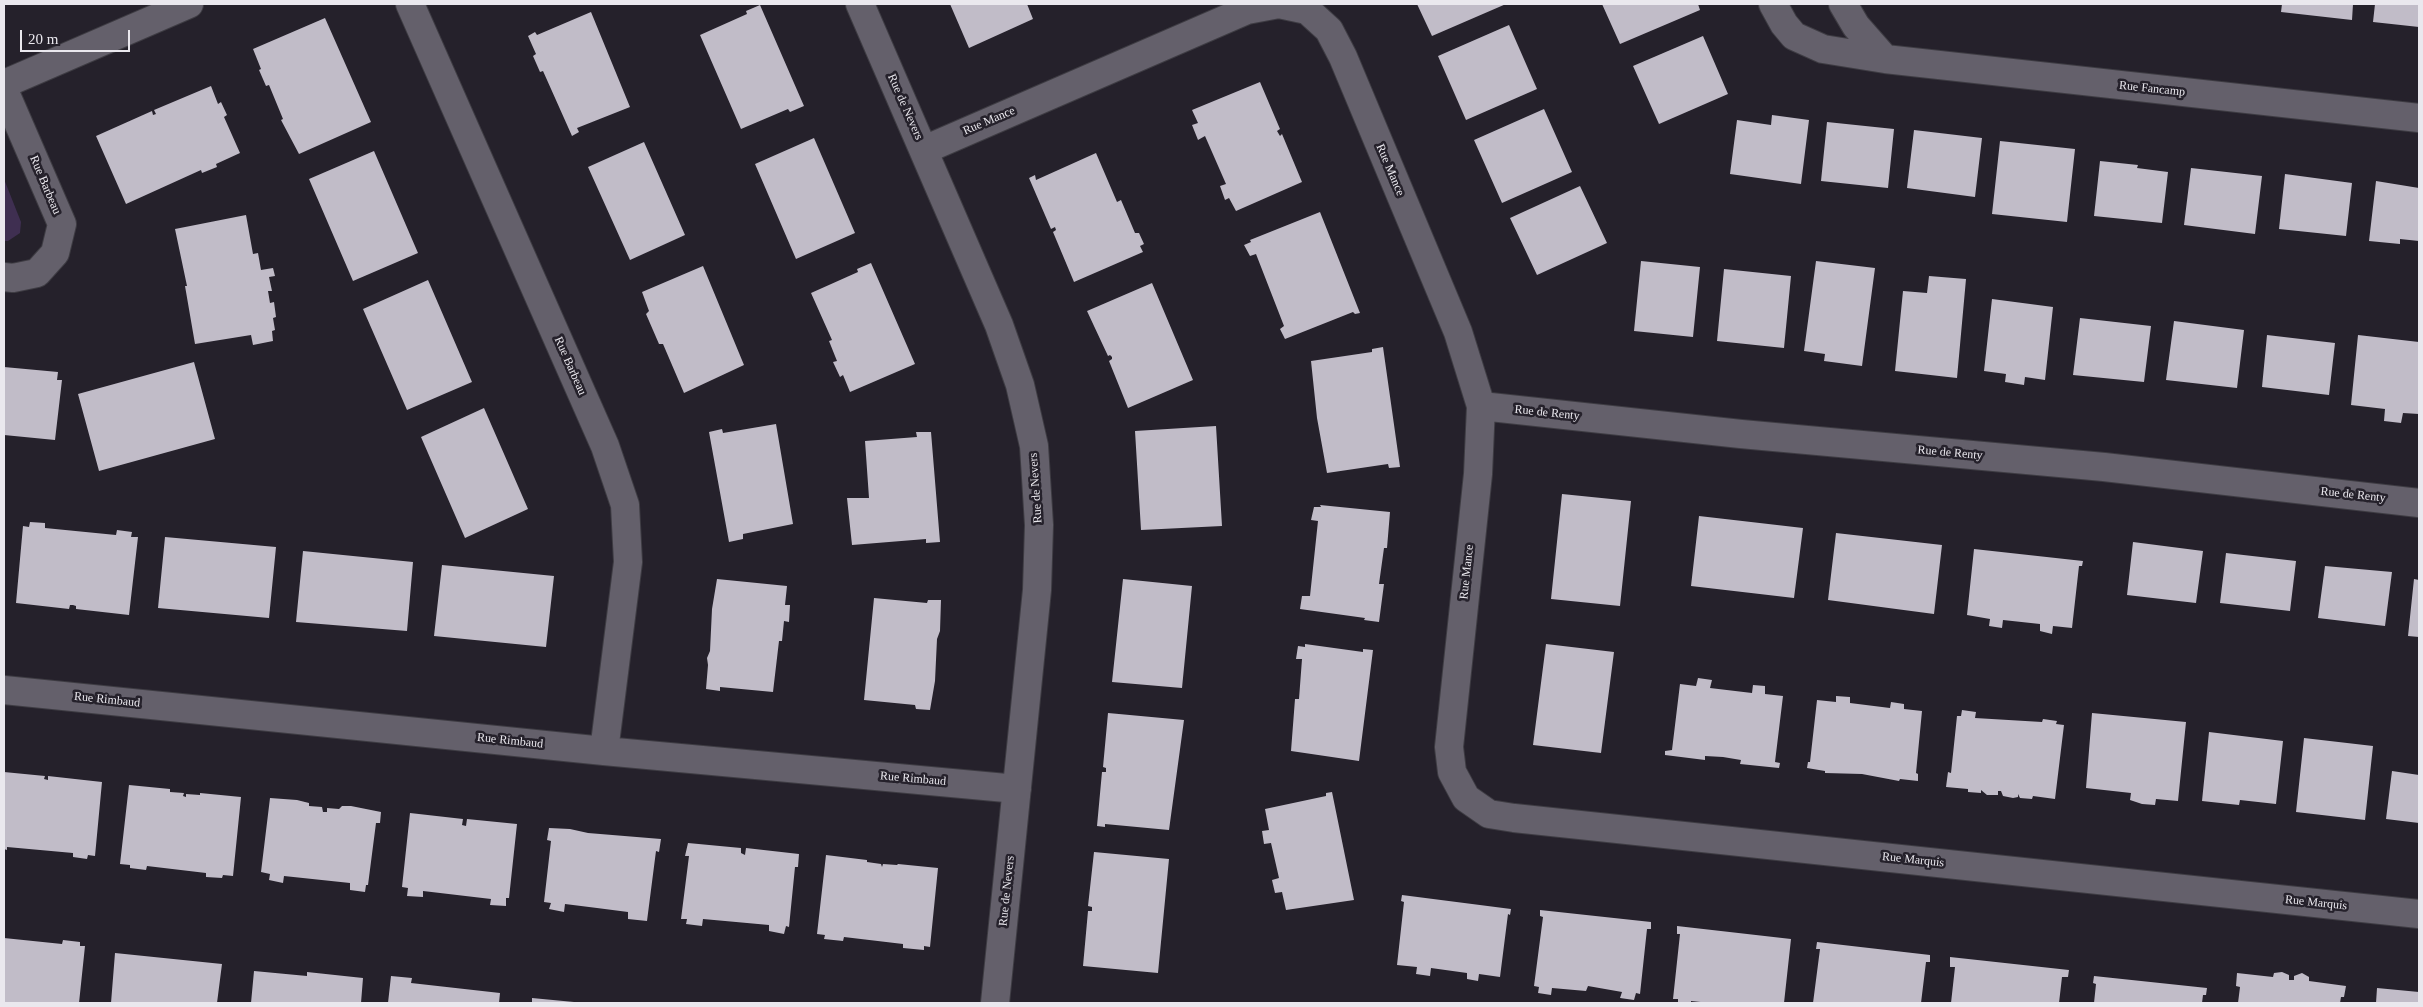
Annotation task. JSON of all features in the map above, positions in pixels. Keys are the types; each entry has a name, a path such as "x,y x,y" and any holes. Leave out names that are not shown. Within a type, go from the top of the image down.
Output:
{"street":[{"path":"4,84 189,4"},
{"name":"Rue Barbeau","path":"410,4 604,446 624,505 628,562 604,751"},
{"name":"Rue de Nevers","path":"860,4 999,325 1020,385 1034,446 1039,525 1037,590 995,1003"},
{"name":"Rue Mance","path":"924,150 1247,10 1279,4 1307,10 1329,30 1343,57 1458,332 1481,406 1478,474 1449,747"},
{"name":"Rue Fancamp","path":"1773,4 1784,24 1794,36 1808,44 1823,49 1885,59 2419,118"},
{"path":"1843,4 1856,26 1885,59"},
{"name":"Rue Barbeau","path":"4,90 62,224 55,253 37,273 13,278 4,277"},
{"name":"Rue de Renty","path":"1481,406 1741,434 2104,467 2419,503"},
{"name":"Rue Rimbaud","path":"4,690 604,751 1017,789"},
{"name":"Rue Marquis","path":"1449,747 1452,772 1466,798 1489,814 2419,914"}],"shaded area":[{"path":"4,179 21,222 20,233 8,241 4,241"}],"building":[{"path":"950,4 1027,4 1033,19 969,48"},
{"path":"1417,4 1506,4 1432,36"},
{"path":"1602,4 1698,4 1700,10 1620,44"},
{"path":"2282,4 2353,4 2352,20 2281,12"},
{"path":"2375,4 2419,4 2419,27 2373,22"},
{"path":"760,5 804,106 790,112 788,109 741,129 700,35 747,14 746,11"},
{"path":"591,12 630,107 577,128 579,132 572,136 543,71 540,72 533,56 536,54 528,36 535,32 537,35"},
{"path":"325,18 371,122 299,154 281,120 283,119 269,85 266,86 253,49"},
{"path":"1509,25 1537,89 1466,120 1438,56"},
{"path":"1703,36 1728,94 1659,124 1633,66"},
{"path":"1260,82 1280,129 1277,131 1280,136 1282,134 1302,182 1236,211 1229,198 1225,200 1220,186 1226,184 1205,136 1198,140 1192,125 1198,123 1192,110"},
{"path":"211,86 218,104 221,102 227,115 224,117 240,153 216,164 217,167 202,173 201,170 126,204 96,136 152,111 153,115 156,114 154,110"},
{"path":"1544,109 1572,172 1502,203 1474,140"},
{"path":"1772,115 1809,120 1801,184 1730,174 1737,120 1771,125"},
{"path":"1827,122 1894,129 1888,188 1821,181"},
{"path":"1914,130 1982,138 1975,197 1907,188"},
{"path":"814,138 855,233 796,259 755,164"},
{"path":"2000,141 2075,149 2067,222 1992,214"},
{"path":"644,142 685,235 630,260 588,167"},
{"path":"374,151 418,253 353,281 309,179"},
{"path":"1096,153 1117,202 1121,200 1135,233 1139,233 1144,244 1140,246 1143,252 1074,282 1053,232 1056,230 1055,227 1051,229 1029,178 1035,175 1036,180"},
{"path":"2100,161 2138,165 2137,168 2168,172 2162,223 2094,216"},
{"path":"2191,168 2262,176 2255,234 2184,225"},
{"path":"2285,174 2352,183 2346,236 2279,229"},
{"path":"2376,181 2419,188 2419,241 2400,239 2400,244 2369,241"},
{"path":"1580,186 1607,243 1537,275 1510,218"},
{"path":"1320,212 1360,313 1355,314 1353,312 1285,339 1280,329 1284,326 1256,254 1250,256 1244,245 1251,242 1250,240"},
{"path":"246,215 253,254 258,253 261,270 273,268 275,276 269,277 272,291 268,291 270,303 274,302 276,317 273,318 275,330 272,331 273,341 253,345 251,335 195,344 185,286 187,286 175,229"},
{"path":"1641,261 1700,267 1693,337 1634,331"},
{"path":"1816,261 1875,268 1862,366 1824,361 1825,354 1804,351"},
{"path":"871,263 915,364 850,392 843,375 840,377 833,362 837,361 829,341 832,340 811,293 858,272 857,269"},
{"path":"703,266 744,365 684,393 663,344 659,344 646,314 649,311 642,292"},
{"path":"1724,269 1791,276 1784,348 1717,341"},
{"path":"1929,276 1966,279 1957,378 1895,371 1903,291 1927,293"},
{"path":"428,280 472,382 407,410 363,309"},
{"path":"1152,283 1193,380 1128,408 1109,361 1112,357 1108,356 1087,311"},
{"path":"1992,299 2053,307 2045,380 2025,377 2024,385 2005,382 2006,374 1984,371"},
{"path":"2080,318 2151,326 2144,382 2073,375"},
{"path":"2174,321 2244,330 2237,388 2166,380"},
{"path":"2267,335 2335,343 2329,395 2262,387"},
{"path":"2358,335 2419,342 2419,414 2403,413 2401,423 2384,421 2385,409 2351,405"},
{"path":"1383,347 1400,467 1389,468 1388,464 1327,473 1317,418 1311,361 1372,352 1372,349"},
{"path":"194,362 215,439 99,471 78,394"},
{"path":"4,367 58,372 57,380 62,380 55,440 4,435"},
{"path":"484,408 528,509 465,538 421,437"},
{"path":"776,424 793,524 743,534 743,539 729,542 709,432 722,429 723,433"},
{"path":"1216,426 1222,526 1141,530 1135,431"},
{"path":"916,432 931,432 940,542 926,543 926,539 852,545 847,498 869,498 865,441 917,437"},
{"path":"1562,494 1631,501 1620,606 1551,599"},
{"path":"1320,505 1390,512 1387,548 1384,548 1379,584 1384,584 1379,622 1364,620 1365,618 1300,609 1302,596 1310,596 1318,521 1311,520 1314,507 1321,507"},
{"path":"1699,516 1803,528 1794,598 1691,586"},
{"path":"30,522 45,523 45,528 116,535 117,530 132,532 131,537 138,537 129,615 76,609 76,606 73,605 70,605 69,609 16,603 23,526 29,527"},
{"path":"1836,533 1942,545 1934,614 1828,600"},
{"path":"165,537 276,547 269,618 158,608"},
{"path":"2133,542 2203,551 2196,603 2127,595"},
{"path":"1974,549 2083,561 2082,566 2079,566 2072,628 2053,626 2052,634 2040,631 2040,624 2003,620 2002,628 1989,626 1990,619 1967,615"},
{"path":"303,551 413,562 407,631 296,622"},
{"path":"2226,553 2296,561 2290,611 2220,603"},
{"path":"442,565 554,576 546,647 434,636"},
{"path":"2325,566 2392,572 2385,626 2318,618"},
{"path":"717,579 787,586 785,605 790,605 789,622 784,621 782,641 779,641 773,692 720,687 720,691 706,689 707,658 710,651 712,609"},
{"path":"1123,579 1192,586 1182,688 1112,682"},
{"path":"2414,579 2419,580 2419,637 2408,636"},
{"path":"874,598 927,603 928,600 941,600 935,681 930,710 916,709 915,705 864,700"},
{"path":"1305,644 1363,652 1363,649 1373,650 1359,761 1291,751 1295,699 1299,699 1302,659 1296,659 1298,646 1305,647"},
{"path":"1546,644 1614,652 1601,753 1533,745"},
{"path":"1698,678 1712,680 1710,688 1752,693 1753,685 1765,686 1765,694 1783,696 1775,762 1780,763 1779,768 1740,764 1741,760 1723,757 1705,756 1705,760 1665,755 1665,751 1672,750 1680,684 1696,686"},
{"path":"1836,696 1850,697 1850,703 1890,708 1891,702 1904,704 1904,709 1922,711 1916,773 1918,774 1918,781 1900,779 1899,781 1862,774 1825,773 1825,771 1807,768 1808,762 1810,762 1817,700 1836,702"},
{"path":"1962,710 1976,712 1975,718 2042,722 2043,719 2057,721 2056,724 2064,725 2055,799 2033,796 2032,799 2020,798 2018,794 2018,797 2013,798 2003,796 2001,791 1998,791 1998,795 1987,795 1981,790 1981,793 1968,792 1968,789 1946,787 1948,772 1951,773 1957,716 1961,716"},
{"path":"1108,713 1184,720 1169,830 1105,824 1105,827 1097,826 1102,772 1106,772 1106,768 1103,767"},
{"path":"2092,713 2186,722 2178,801 2156,799 2155,805 2142,804 2130,800 2131,793 2086,788"},
{"path":"2209,732 2283,741 2276,804 2240,800 2239,805 2202,801"},
{"path":"2304,738 2373,746 2365,820 2296,812"},
{"path":"2392,771 2419,775 2419,823 2386,819"},
{"path":"4,772 45,776 44,779 48,780 48,776 102,782 95,856 88,855 87,859 73,857 73,853 7,847 7,850 4,849"},
{"path":"129,785 170,789 170,792 184,793 183,796 186,797 186,794 200,795 200,793 241,797 233,876 223,875 222,878 206,877 206,873 147,866 146,870 130,868 130,865 120,864"},
{"path":"1332,792 1354,900 1286,910 1282,892 1275,893 1272,880 1279,878 1271,843 1264,844 1262,831 1269,830 1265,809 1326,796 1326,793"},
{"path":"270,798 309,803 309,806 322,807 323,812 327,812 327,808 339,809 342,806 351,806 381,812 380,823 376,823 368,885 366,885 365,892 350,890 350,883 284,876 283,883 269,880 270,874 261,872"},
{"path":"410,813 463,819 462,825 466,826 467,819 517,824 509,898 506,898 506,906 490,905 491,899 423,891 423,897 407,896 408,888 402,887"},
{"path":"549,828 661,839 659,852 656,851 647,921 628,919 628,912 565,904 564,912 549,909 551,903 544,902 551,841 547,840"},
{"path":"688,843 741,848 741,853 745,855 746,848 799,854 798,867 795,867 789,927 786,926 784,934 769,931 769,925 703,919 702,926 686,924 687,919 681,919 689,856 685,856"},
{"path":"1094,852 1169,859 1158,973 1083,966 1088,911 1092,911 1092,907 1088,906"},
{"path":"826,855 867,860 867,862 881,864 882,867 883,864 898,864 938,868 930,947 924,946 924,950 903,948 903,944 844,937 843,941 824,939 825,935 817,934"},
{"path":"1402,895 1511,909 1510,915 1508,914 1500,977 1479,974 1478,981 1467,979 1467,973 1431,968 1430,976 1416,974 1417,967 1397,965 1404,902 1401,901"},
{"path":"1540,910 1651,922 1651,929 1647,929 1640,994 1636,993 1634,1000 1620,998 1622,992 1588,986 1586,991 1552,988 1551,995 1538,993 1539,987 1534,986 1543,917 1540,916"},
{"path":"1677,926 1791,939 1784,1003 1710,1003 1691,1001 1691,1003 1678,1003 1678,999 1673,999 1680,934 1677,934"},
{"path":"4,938 62,944 63,940 80,942 80,946 85,946 79,1003 4,1003"},
{"path":"1817,942 1930,955 1930,962 1926,962 1921,1003 1813,1003 1820,949 1816,949"},
{"path":"115,953 222,964 217,1003 111,1003"},
{"path":"1950,957 2069,970 2068,977 2062,977 2059,1003 1951,1003 1955,967 1950,967"},
{"path":"254,971 307,976 307,972 363,978 361,1003 251,1003"},
{"path":"2282,972 2289,975 2289,980 2294,980 2294,976 2302,973 2309,977 2309,981 2346,986 2344,997 2341,997 2340,1003 2238,1003 2240,987 2236,986 2237,973 2273,977 2274,973"},
{"path":"391,976 412,978 411,983 500,993 499,1003 388,1003"},
{"path":"2094,976 2207,988 2206,995 2203,995 2202,1003 2094,1003 2096,984 2093,983"},
{"path":"2377,988 2419,992 2419,1003 2376,1003"},
{"path":"532,998 574,1002 532,1003"}]}
